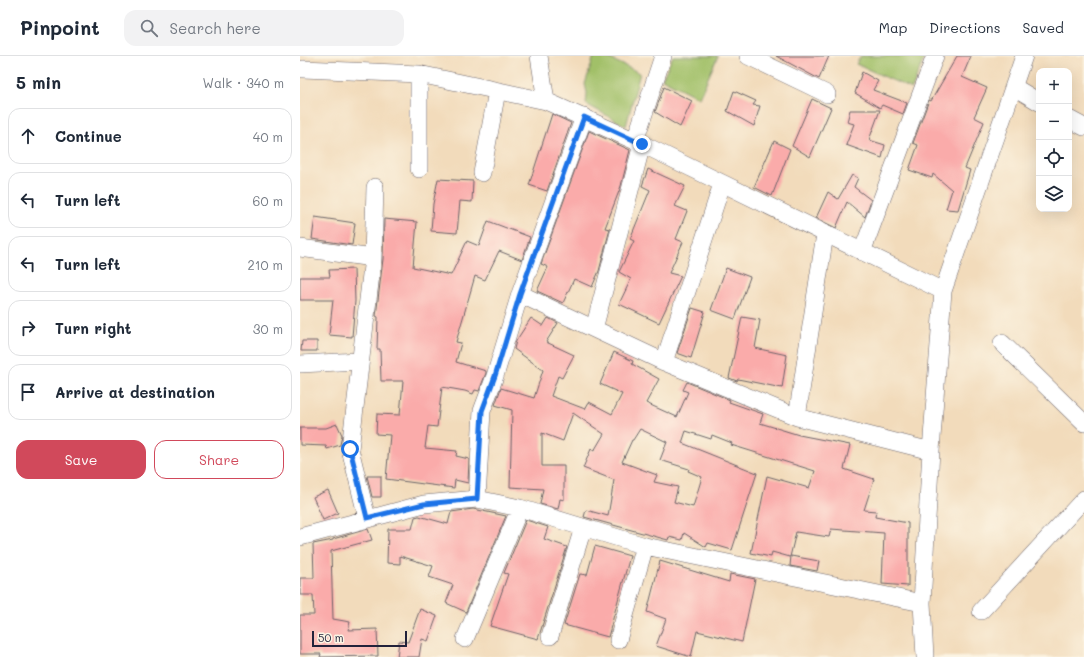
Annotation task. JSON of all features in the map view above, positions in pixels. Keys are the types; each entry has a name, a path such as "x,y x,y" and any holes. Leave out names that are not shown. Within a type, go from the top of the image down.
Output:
{"street":[{"path":"539,56 546,100"},
{"path":"594,329 638,143 663,56"},
{"path":"748,56 827,94"},
{"path":"862,252 934,56"},
{"path":"925,657 922,603 930,451 943,290 1024,56"},
{"path":"303,69 419,74 546,100 943,290"},
{"path":"419,74 419,169"},
{"path":"1014,87 1036,100"},
{"path":"482,173 498,90"},
{"path":"477,499 482,411 495,376 520,294 584,117"},
{"path":"1072,121 1084,128"},
{"path":"664,362 722,184"},
{"path":"367,518 350,449 359,361 373,258 375,187"},
{"path":"798,417 826,234"},
{"path":"300,248 373,258"},
{"path":"520,294 664,362 798,417 930,451"},
{"path":"1002,343 1084,423"},
{"path":"300,364 359,361"},
{"path":"300,537 424,504 477,499 520,508 645,546 922,603"},
{"path":"981,611 1084,499"},
{"path":"465,639 520,508"},
{"path":"550,636 583,528"},
{"path":"618,640 645,546"}],"green space":[{"path":"594,56 604,56 640,73 626,126 586,104 587,93 585,84"},
{"path":"673,56 718,56 699,98 662,79"},
{"path":"861,56 925,56 912,89 856,64"}],"building":[{"path":"776,56 829,56 819,79"},
{"path":"957,56 971,56 962,77 987,88 974,117 984,122 965,168 970,170 958,210 946,209 952,190 933,174 932,178 909,170 918,145 913,143 929,100 931,101"},
{"path":"862,72 878,81 873,90 907,103 903,114 882,105 880,108 855,93"},
{"path":"664,87 692,101 680,127 655,112"},
{"path":"734,91 756,101 753,105 760,106 754,126 727,111"},
{"path":"812,99 831,108 810,157 792,146"},
{"path":"850,110 880,110 869,140 885,145 882,158 846,145 854,124 847,122"},
{"path":"552,114 571,123 547,191 529,185"},
{"path":"589,131 630,150 621,186 605,228 610,229 599,271 592,287 574,279 563,303 537,291 548,267 541,264"},
{"path":"774,141 790,149 772,196 754,187"},
{"path":"648,169 685,186 675,206 687,211 676,239 683,242 669,273 681,276 659,323 619,304 631,279 619,272 634,241 630,239 650,190 642,186"},
{"path":"852,175 858,178 854,187 871,200 865,217 847,202 836,228 816,218 828,192 838,199"},
{"path":"438,179 473,181 472,202 460,201 457,233 431,231 433,204"},
{"path":"315,217 355,223 352,245 312,239"},
{"path":"384,219 417,222 413,267 451,275 467,241 479,246 488,221 530,237 522,260 499,251 485,280 475,276 456,342 461,343 456,362 486,371 486,373 479,391 475,390 473,394 442,387 437,427 428,426 425,448 457,451 456,456 469,459 468,483 455,480 454,488 386,479 390,435 376,434 377,414 400,415 403,381 381,381 380,349 377,349 378,317 376,316 383,259"},
{"path":"726,268 750,277 735,319 711,310"},
{"path":"354,269 355,301 352,337 329,335 333,300 300,300 300,277 330,277 329,270"},
{"path":"692,308 705,312 691,358 677,353"},
{"path":"742,317 760,320 755,348 787,355 782,388 738,379 737,381 729,378"},
{"path":"531,318 543,326 548,318 558,323 546,342 574,355 562,378 558,376 551,396 585,409 589,402 612,414 622,394 600,384 614,352 633,361 632,364 659,379 646,403 677,417 688,392 683,390 687,382 730,400 729,402 763,414 760,423 799,435 850,445 844,469 874,479 864,510 876,511 875,517 908,523 908,586 882,584 884,533 831,529 829,537 796,532 790,557 772,552 771,557 751,553 767,476 809,488 815,471 731,445 732,443 712,435 711,439 686,431 682,443 757,473 732,550 708,543 706,547 684,533 682,540 669,537 668,540 584,517 586,510 608,516 614,480 583,468 591,449 594,451 604,434 573,413 563,441 542,433 542,466 564,466 564,500 560,499 558,509 540,504 543,489 510,487 512,410 495,405 501,388 534,398 543,370 514,349 516,341","holes":["640,429 667,442 660,460 689,469 688,471 702,477 693,507 674,502 678,487 654,482 657,475 622,462 632,440"]},
{"path":"302,341 317,341 317,351 301,351"},
{"path":"337,424 342,435 340,445 327,449 326,446 300,445 300,428 326,428"},
{"path":"367,476 381,476 381,497 372,497"},
{"path":"328,490 338,513 323,520 313,497"},
{"path":"473,509 506,516 466,612 446,603 453,585 429,577 433,566 400,556 400,564 387,563 388,529 412,529 415,517 419,516 448,524 451,512"},
{"path":"526,520 548,527 544,539 567,547 538,639 490,626 508,574 504,573"},
{"path":"368,529 372,540 331,551 333,619 350,622 348,630 377,629 378,656 320,657 321,654 300,654 300,615 314,615 313,595 300,595 300,578 314,578 313,544 333,540"},
{"path":"595,546 630,556 608,637 564,625 580,574 587,575"},
{"path":"791,556 819,561 817,571 790,566"},
{"path":"660,561 729,582 730,574 755,579 742,642 697,631 691,657 656,646 666,619 647,612"},
{"path":"420,609 437,616 428,641 422,639 419,657 397,657 399,641 408,642"}],"route":[{"path":"350,449 367,518 424,504 477,499 482,411 495,376 520,294 584,117 642,144"}]}
